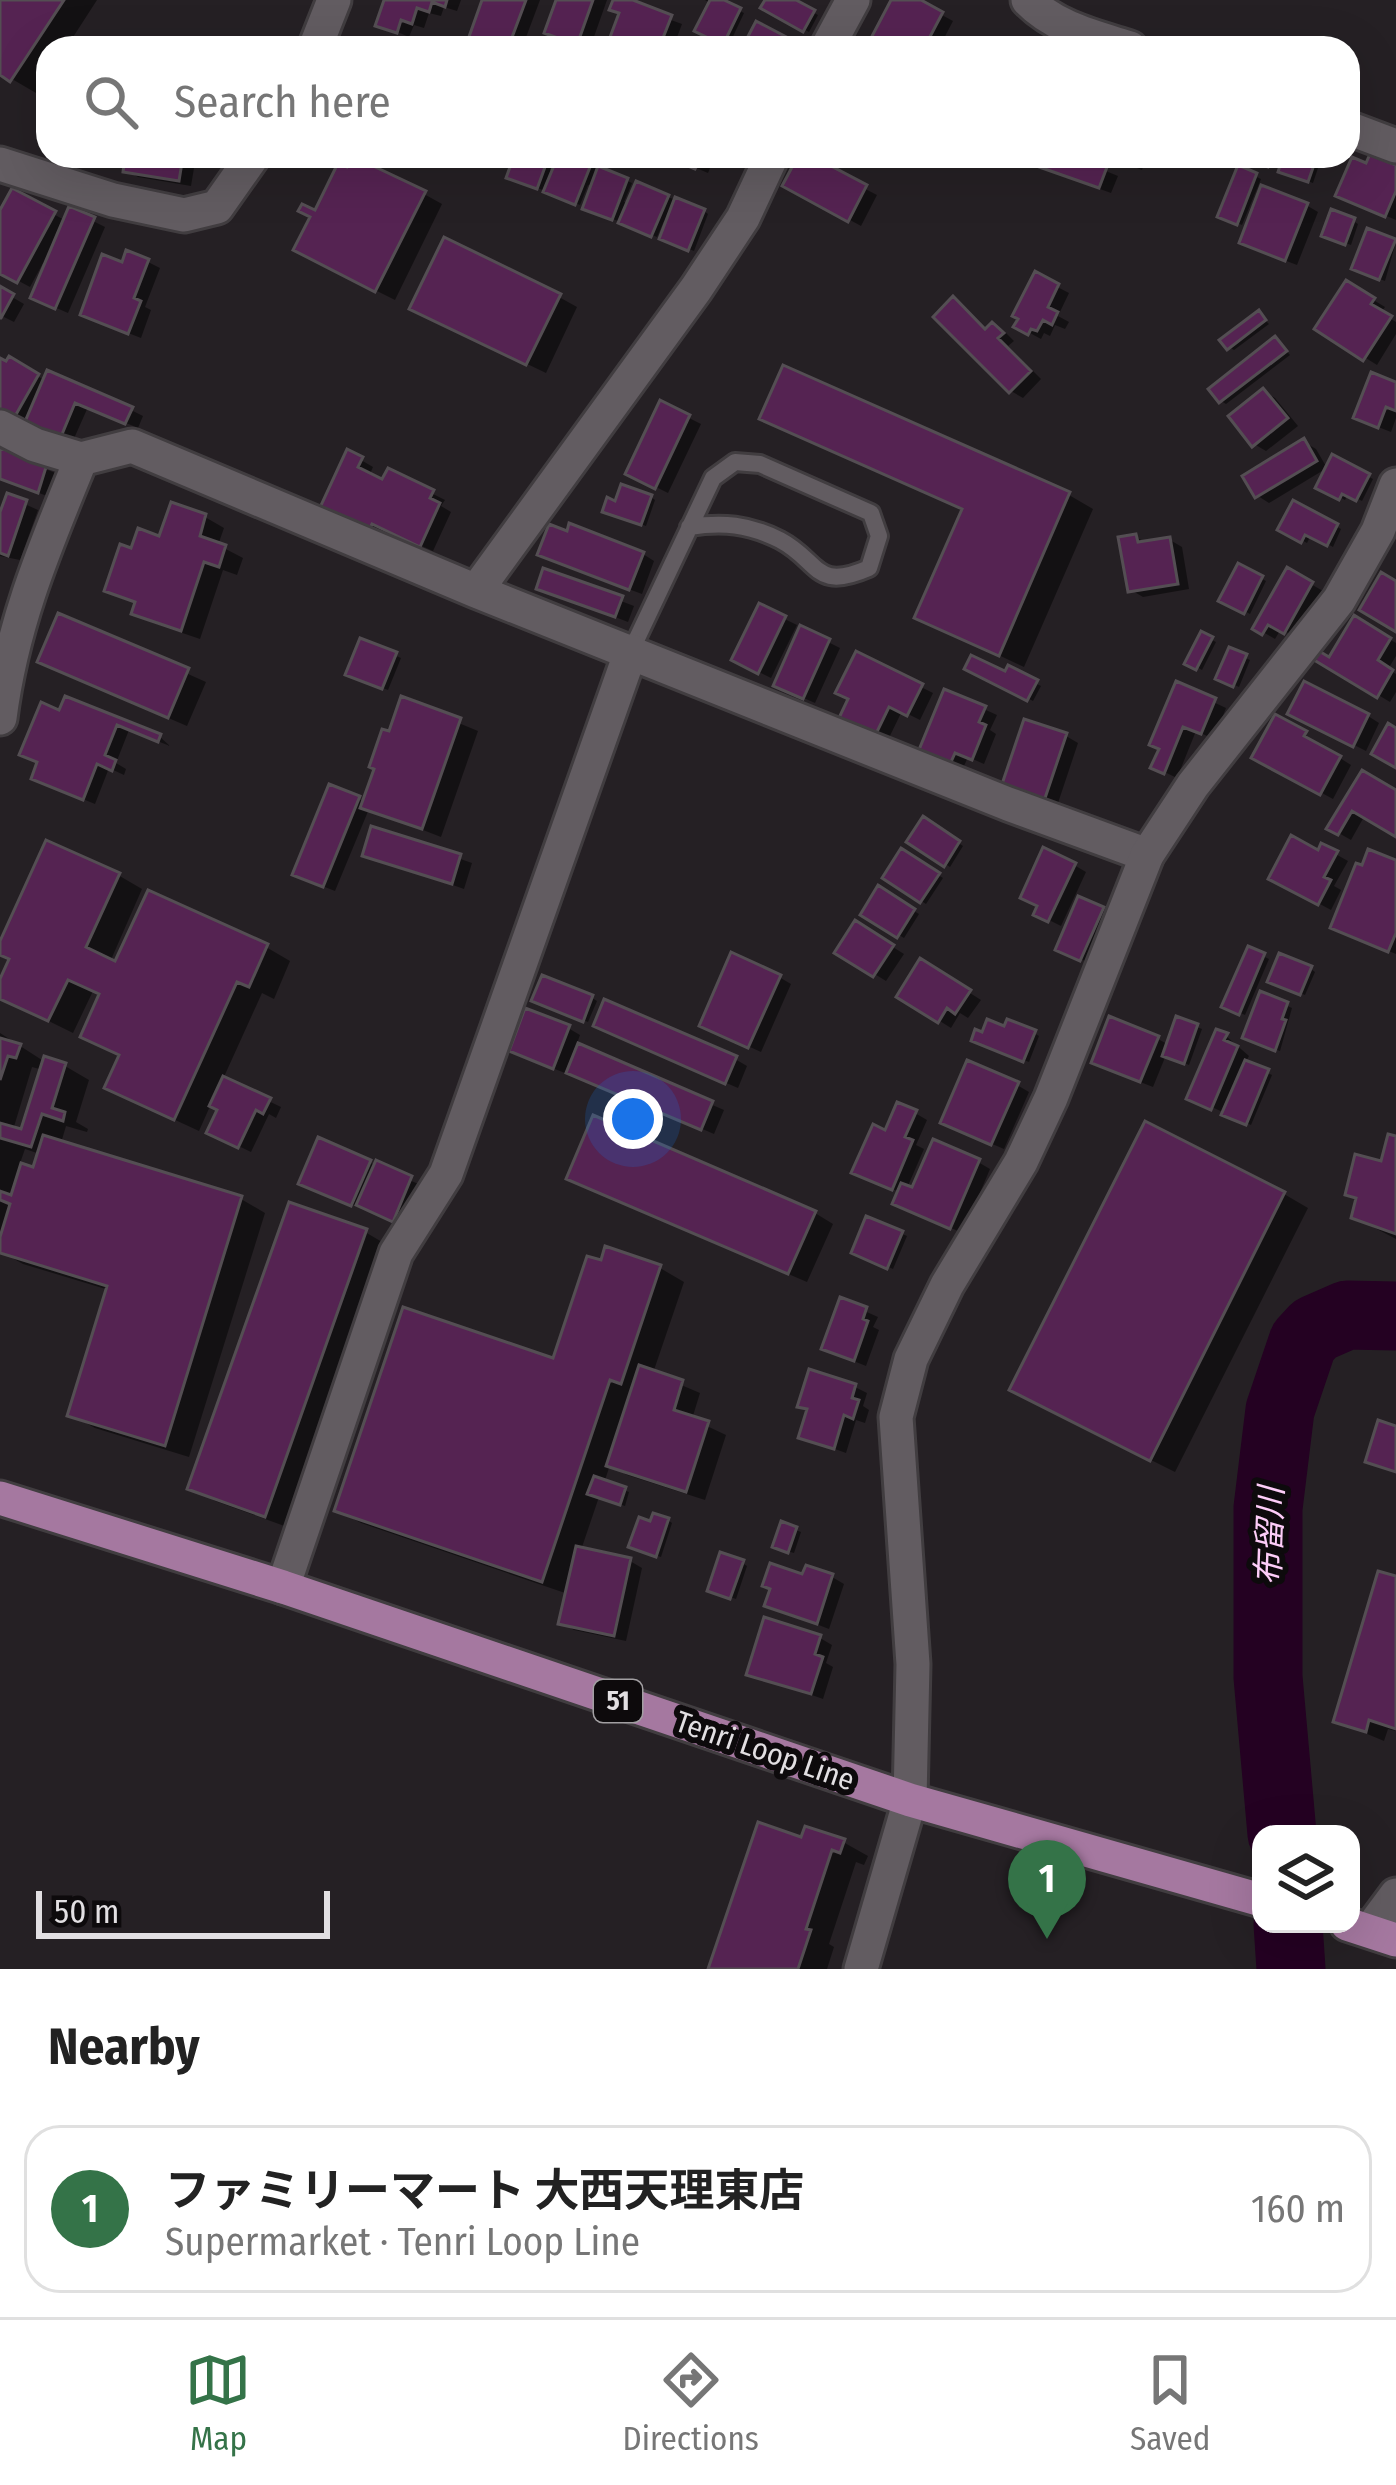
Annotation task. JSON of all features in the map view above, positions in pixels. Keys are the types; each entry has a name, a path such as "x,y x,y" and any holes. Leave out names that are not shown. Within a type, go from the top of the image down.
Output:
{"main road":[{"name":"Tenri Loop Line","path":"0,1498 283,1587 910,1800 1250,1897"}],"street":[{"path":"320,36 334,0"},
{"path":"834,36 853,0"},
{"path":"1028,0 1038,10 1091,36"},
{"path":"1360,132 1396,146"},
{"path":"0,164 113,200 184,215 217,207 245,168"},
{"path":"476,591 696,289 743,218 766,168"},
{"path":"0,428 81,459 132,446 476,591 1147,855"},
{"path":"0,718 7,663 25,594 81,459"},
{"path":"861,1969 910,1800 913,1664 896,1417 911,1359 947,1285 1021,1162 1051,1098 1147,855 1192,785 1339,600 1378,531 1396,485"},
{"path":"283,1587 396,1253 446,1174 631,651"},
{"path":"1371,1931 1396,1895"}],"lane":[{"path":"631,651 689,527 713,478 735,462 760,464 871,514 879,536 869,568 845,579 816,572 783,541 727,522 689,527"}],"building":[{"path":"0,0 64,0 10,82 0,75"},
{"path":"384,0 447,0 445,7 432,2 429,12 417,8 412,24 401,20 397,33 375,26"},
{"path":"482,0 526,0 512,36 469,36"},
{"path":"556,0 593,0 580,36 544,33"},
{"path":"613,0 633,0 672,15 664,36 610,36 619,13 609,10"},
{"path":"710,0 741,8 727,36 694,31"},
{"path":"765,0 796,0 815,10 803,32 760,8"},
{"path":"891,0 921,0 943,12 930,36 872,36"},
{"path":"756,21 785,36 748,36"},
{"path":"1370,154 1396,165 1396,191 1385,217 1335,196 1347,168 1360,168 1360,160 1366,163"},
{"path":"124,168 181,168 179,181 123,172"},
{"path":"336,168 377,168 426,191 375,292 293,250 310,217 298,211 302,204 315,210"},
{"path":"510,168 545,168 537,189 506,178"},
{"path":"553,168 590,168 575,205 543,192"},
{"path":"597,168 628,178 612,220 582,209"},
{"path":"792,168 835,168 867,185 848,222 782,186"},
{"path":"1042,168 1107,168 1099,188"},
{"path":"1237,168 1257,173 1237,225 1217,217"},
{"path":"1279,168 1313,168 1308,182 1278,172"},
{"path":"636,181 669,195 651,237 618,223"},
{"path":"1261,185 1308,203 1285,261 1239,243"},
{"path":"12,188 56,211 17,283 0,274 0,210"},
{"path":"675,197 705,209 688,251 659,239"},
{"path":"69,206 95,217 55,309 30,298"},
{"path":"1331,209 1355,218 1345,245 1321,236"},
{"path":"1367,228 1396,239 1379,280 1351,269"},
{"path":"444,237 561,294 526,365 409,309"},
{"path":"126,250 149,259 134,298 141,301 128,334 80,315 102,254 122,262"},
{"path":"1035,271 1059,284 1048,307 1058,312 1052,325 1043,320 1028,335 1013,327 1018,319 1012,316"},
{"path":"1346,280 1375,298 1371,304 1392,316 1363,361 1314,329"},
{"path":"0,286 14,294 1,318 0,318"},
{"path":"953,296 985,329 992,322 1004,333 998,338 1031,371 1009,393 933,317"},
{"path":"1259,310 1266,320 1227,350 1219,340"},
{"path":"1275,336 1287,351 1219,403 1208,389"},
{"path":"9,356 39,374 14,418 0,410 0,358 6,361"},
{"path":"783,365 1070,492 999,656 914,618 962,509 759,419"},
{"path":"47,370 133,407 125,424 75,403 60,439 24,424"},
{"path":"1371,372 1396,382 1396,411 1386,407 1378,428 1353,418"},
{"path":"1263,388 1288,418 1252,447 1228,416"},
{"path":"660,400 690,415 655,489 625,474"},
{"path":"1304,438 1317,461 1255,498 1242,476"},
{"path":"0,448 47,464 38,493 0,479"},
{"path":"347,449 363,457 358,467 382,479 388,468 434,490 430,498 440,503 420,547 372,524 366,536 317,514"},
{"path":"1332,454 1370,474 1356,501 1342,494 1339,500 1315,488"},
{"path":"621,484 652,495 641,525 602,512 607,497 615,501"},
{"path":"7,493 27,500 8,556 0,553 0,512"},
{"path":"1293,500 1338,524 1327,546 1305,535 1301,543 1277,530"},
{"path":"171,502 206,514 200,536 226,545 219,567 204,562 181,631 131,614 135,602 104,591 120,544 131,548 138,528 159,536"},
{"path":"569,523 644,552 629,590 537,555 549,524 567,531"},
{"path":"1136,534 1138,542 1170,537 1178,584 1128,592 1118,537"},
{"path":"1238,563 1263,576 1244,614 1218,601"},
{"path":"1287,567 1313,582 1284,634 1268,625 1262,635 1252,629"},
{"path":"543,568 623,596 615,617 536,589"},
{"path":"1381,572 1396,581 1396,632 1359,610"},
{"path":"759,603 786,616 758,674 731,660"},
{"path":"58,613 189,668 168,718 37,662"},
{"path":"1354,615 1391,638 1378,660 1393,670 1377,698 1314,660 1319,651 1329,657"},
{"path":"800,625 830,639 803,699 773,686"},
{"path":"1201,631 1213,637 1196,670 1184,664"},
{"path":"360,638 397,652 382,689 345,675"},
{"path":"1229,647 1247,654 1233,687 1215,679"},
{"path":"856,651 923,684 907,716 889,707 873,740 837,722 848,699 835,693"},
{"path":"971,655 1038,680 1027,701 964,669"},
{"path":"1176,681 1216,698 1201,734 1183,727 1164,774 1150,768 1159,749 1149,745"},
{"path":"1304,681 1369,714 1353,747 1287,714"},
{"path":"944,689 986,706 979,722 986,725 972,760 955,753 947,771 916,757"},
{"path":"65,696 161,734 158,742 117,725 105,755 116,760 112,771 97,764 83,800 31,779 37,762 19,755 41,702 59,710"},
{"path":"401,696 461,718 422,829 360,808 382,729 389,731"},
{"path":"1275,714 1341,756 1320,795 1251,758"},
{"path":"1024,719 1067,733 1043,804 1000,790"},
{"path":"1388,723 1396,728 1396,768 1371,754"},
{"path":"1362,770 1396,790 1396,837 1352,811 1338,835 1326,829"},
{"path":"329,784 360,796 323,887 292,875"},
{"path":"923,816 960,841 944,867 906,842"},
{"path":"371,826 461,854 452,884 362,856"},
{"path":"1291,835 1318,850 1321,843 1338,851 1324,877 1331,880 1318,905 1268,879"},
{"path":"46,840 120,873 86,947 115,961 148,890 268,944 249,987 237,982 174,1120 104,1088 119,1055 80,1037 99,994 68,980 48,1021 0,999 0,979 9,959 0,955 0,941"},
{"path":"1043,847 1076,863 1048,922 1033,915 1037,906 1020,898"},
{"path":"901,848 940,873 920,903 882,878"},
{"path":"1368,849 1396,860 1396,933 1388,952 1330,928 1356,863 1362,865"},
{"path":"878,885 915,909 897,938 860,915"},
{"path":"1078,896 1104,907 1080,961 1055,950"},
{"path":"855,920 894,945 873,977 834,953"},
{"path":"1248,946 1265,953 1239,1015 1221,1007"},
{"path":"731,952 781,975 748,1048 699,1026"},
{"path":"1279,953 1312,966 1300,995 1267,982"},
{"path":"920,958 971,990 955,1014 947,1008 938,1023 896,997"},
{"path":"542,975 593,995 583,1022 531,1001"},
{"path":"1260,991 1288,1002 1275,1051 1242,1038"},
{"path":"604,999 737,1056 725,1084 593,1026"},
{"path":"525,1008 570,1025 553,1069 509,1051"},
{"path":"1109,1016 1159,1036 1140,1082 1091,1063"},
{"path":"1176,1016 1198,1024 1184,1064 1162,1056"},
{"path":"987,1019 1004,1026 1007,1019 1036,1030 1023,1062 971,1041 975,1029 982,1032"},
{"path":"1216,1029 1228,1033 1224,1040 1238,1046 1211,1110 1186,1099"},
{"path":"0,1038 21,1044 16,1058 8,1056 0,1080"},
{"path":"578,1043 713,1101 701,1130 566,1073"},
{"path":"44,1056 66,1063 52,1108 65,1112 63,1121 42,1114 31,1147 0,1138 0,1123 21,1129"},
{"path":"967,1060 1019,1082 991,1145 940,1123"},
{"path":"1245,1060 1269,1069 1246,1125 1221,1115"},
{"path":"223,1076 271,1098 263,1114 256,1110 238,1148 206,1133 217,1110 209,1106"},
{"path":"897,1102 917,1110 905,1137 913,1140 892,1190 851,1173 873,1124 885,1130"},
{"path":"593,1115 816,1211 788,1274 566,1179"},
{"path":"1145,1121 1285,1192 1150,1461 1009,1390"},
{"path":"1388,1134 1396,1136 1396,1234 1351,1218 1356,1198 1345,1195 1355,1154 1381,1161"},
{"path":"43,1135 242,1196 165,1446 67,1416 107,1286 0,1253 10,1204 0,1200 0,1191 11,1195 21,1163 33,1167"},
{"path":"318,1137 371,1160 351,1206 298,1184"},
{"path":"933,1139 980,1159 950,1229 892,1204 901,1183 912,1187"},
{"path":"376,1160 412,1176 393,1222 356,1205"},
{"path":"289,1202 367,1229 265,1517 187,1489"},
{"path":"866,1216 903,1231 887,1269 851,1253"},
{"path":"605,1246 661,1265 621,1384 610,1380 542,1582 334,1511 403,1307 553,1358 587,1256 601,1260"},
{"path":"840,1297 867,1307 863,1319 868,1321 854,1361 821,1349"},
{"path":"639,1365 683,1380 674,1410 709,1421 686,1492 606,1466"},
{"path":"809,1369 856,1384 852,1398 859,1400 853,1419 844,1415 834,1449 798,1438 807,1409 797,1407"},
{"path":"1378,1420 1396,1426 1396,1472 1365,1462"},
{"path":"594,1476 626,1487 620,1505 587,1494"},
{"path":"653,1513 669,1518 656,1557 628,1547 639,1517 650,1521"},
{"path":"781,1521 797,1527 788,1553 772,1547"},
{"path":"576,1546 631,1558 614,1636 558,1624"},
{"path":"720,1552 744,1560 730,1599 707,1591"},
{"path":"770,1563 802,1574 806,1565 833,1574 817,1624 764,1606 770,1589 762,1586"},
{"path":"1378,1571 1396,1576 1396,1729 1369,1720 1366,1732 1333,1722"},
{"path":"764,1617 821,1635 815,1654 823,1657 811,1694 746,1675"},
{"path":"758,1822 801,1837 805,1826 845,1839 840,1853 832,1850 798,1969 708,1969"}],"waterway":[{"name":"布留川","path":"1281,1825 1268,1677 1268,1508 1280,1410 1303,1342 1315,1329 1347,1315 1396,1316"},
{"name":"布留川","path":"1289,1933 1291,1969"}],"place":[{"name":"ファミリーマート 大西天理東店","path":"1047,1939"}]}
